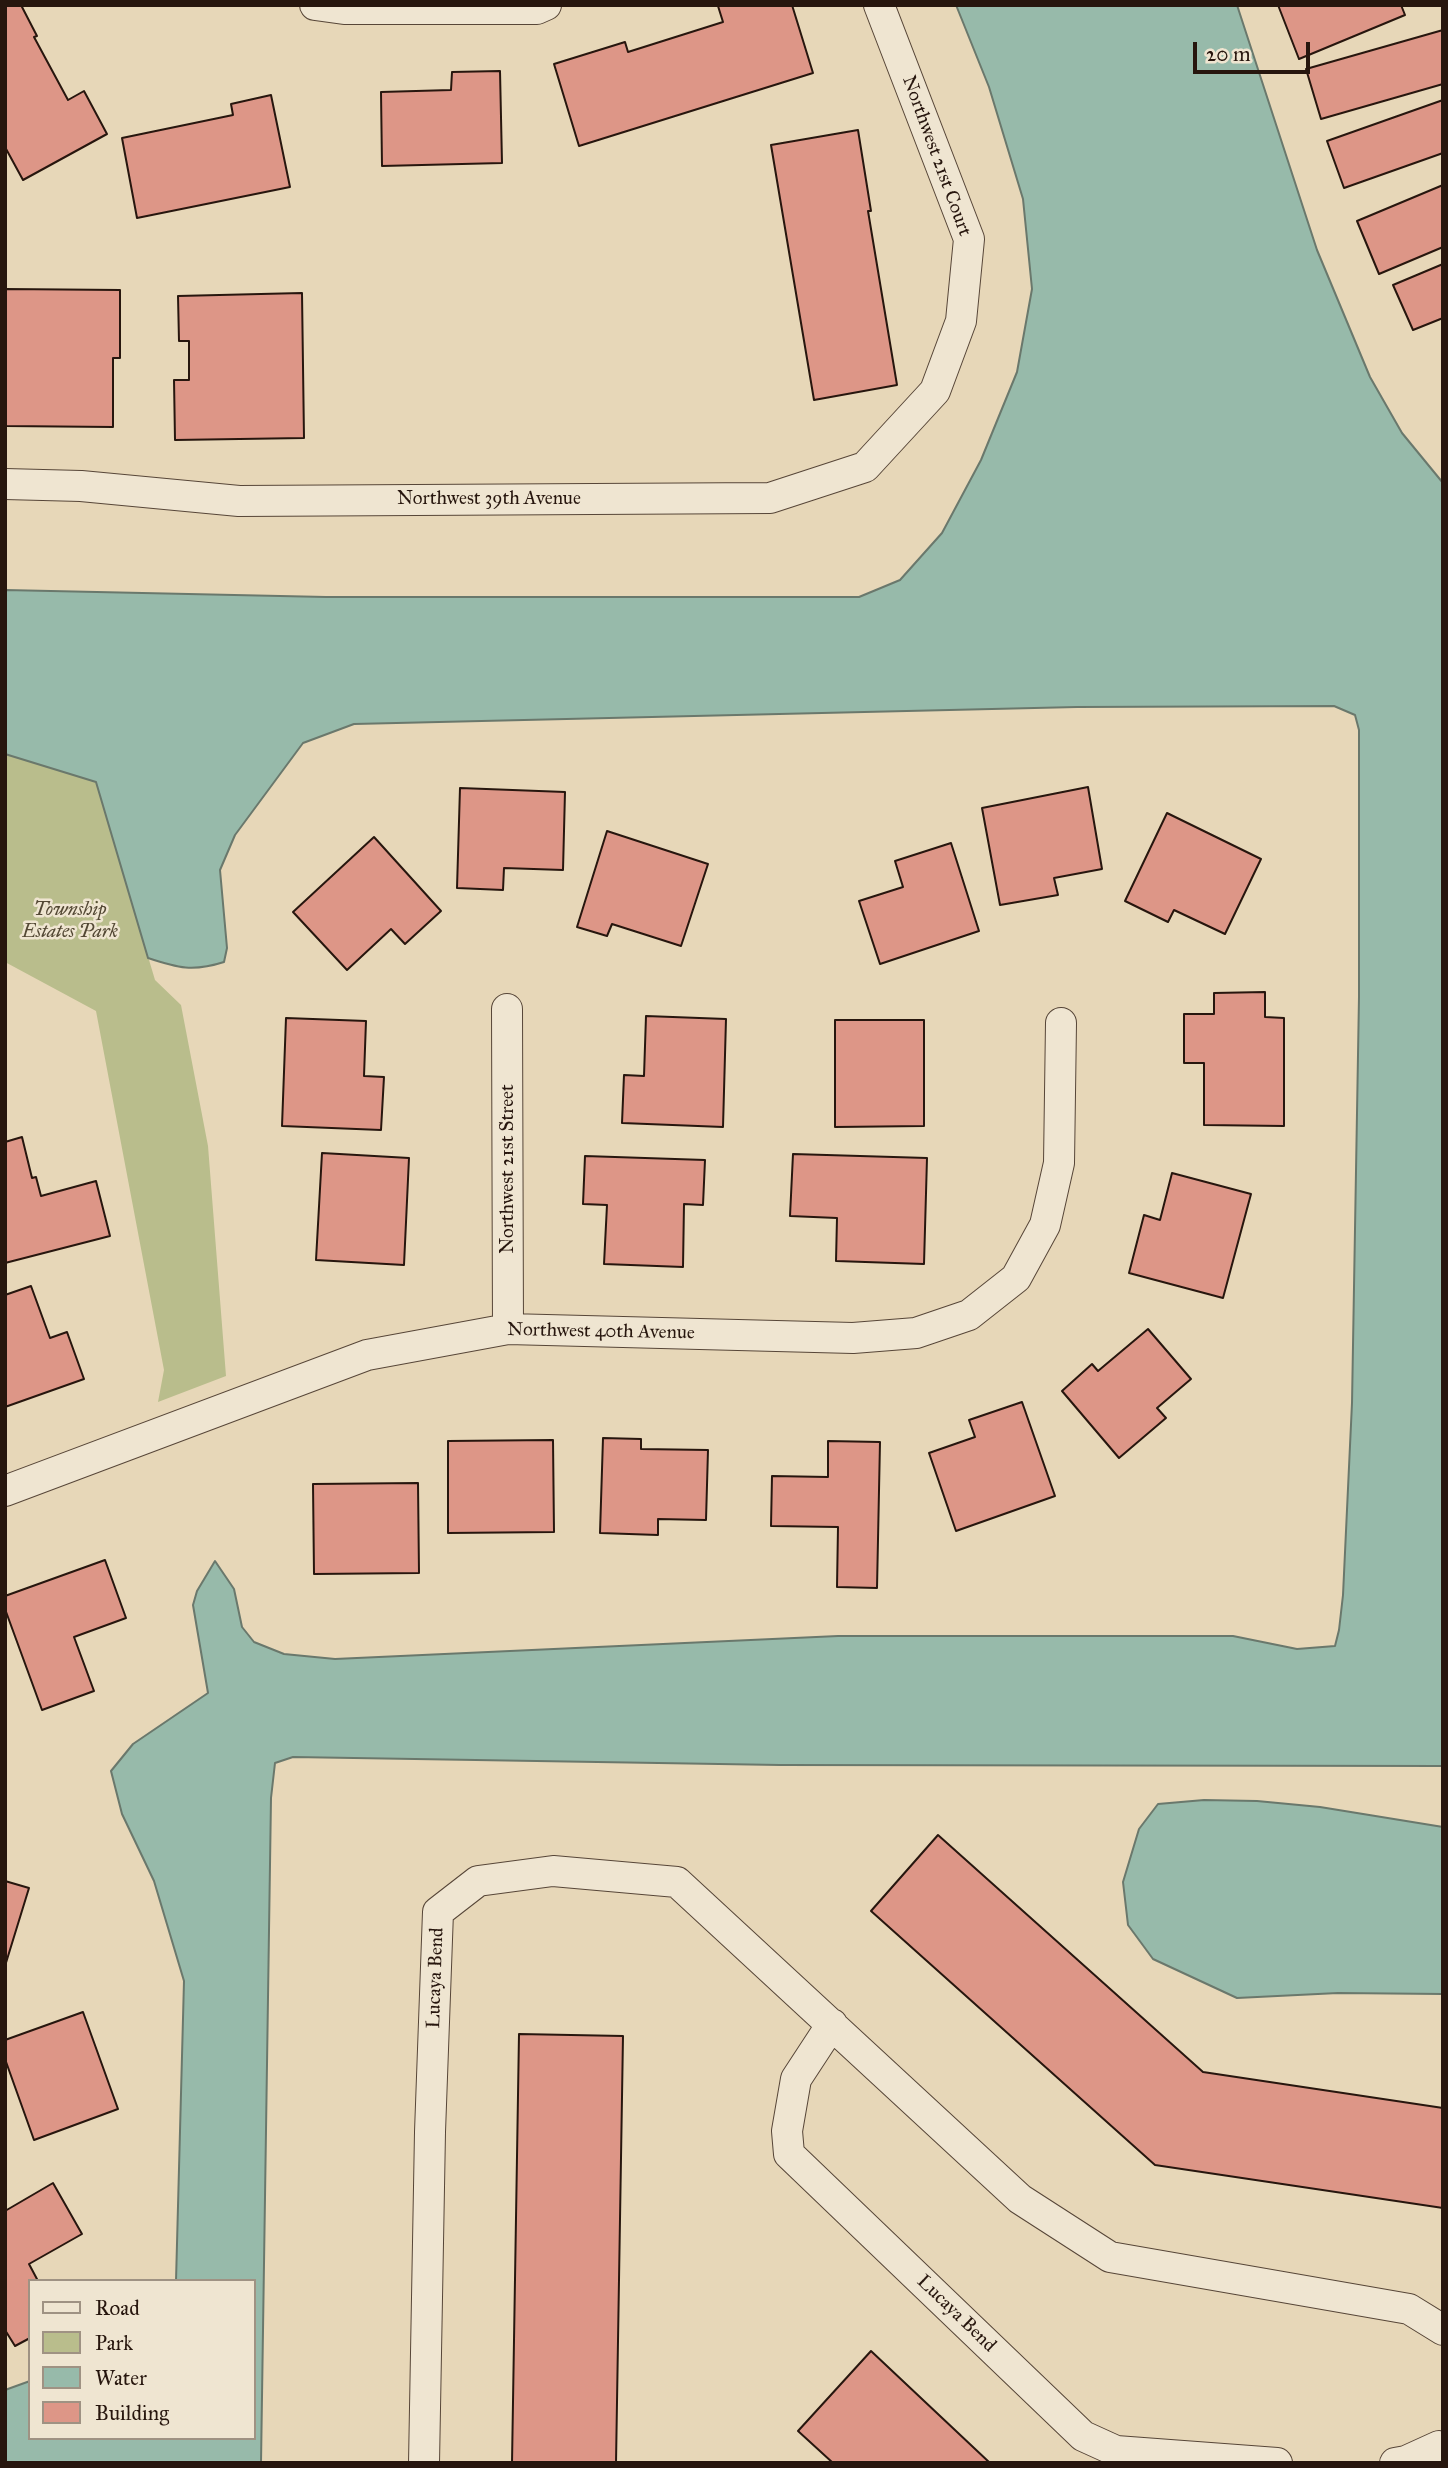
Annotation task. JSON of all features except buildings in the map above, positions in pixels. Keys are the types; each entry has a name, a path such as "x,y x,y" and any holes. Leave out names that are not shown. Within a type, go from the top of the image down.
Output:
{"street":[{"path":"315,5 344,9 537,9 546,5"},
{"name":"Northwest 21st Court","path":"879,5 969,239 961,321 935,391"},
{"name":"Northwest 39th Avenue","path":"5,484 81,486 239,500 770,498 865,467 935,391"},
{"name":"Northwest 21st Street","path":"507,1009 508,1329"},
{"name":"Northwest 40th Avenue","path":"5,1491 367,1355 508,1329 853,1338 916,1333 969,1315 1016,1279 1045,1225 1059,1163 1062,1023"},
{"name":"Lucaya Bend","path":"424,2463 430,2132 438,1912 478,1881 553,1871 677,1882 1020,2199 1110,2257 1409,2309 1443,2330"},
{"name":"Lucaya Bend","path":"832,2024 796,2079 787,2131 789,2154 1083,2435 1116,2451 1277,2463"},
{"path":"1395,2463 1406,2461 1442,2444"}],"green space":[{"name":"Township Estates Park","path":"5,754 96,782 155,980 181,1005 208,1146 226,1376 158,1402 164,1370 96,1011 5,962"}],"water":[{"path":"956,5 1237,5 1317,250 1370,377 1402,433 1443,483 1443,1766 780,1765 293,1757 275,1763 271,1798 261,2463 5,2463 5,2390 28,2382 28,2440 256,2440 256,2279 176,2279 184,1981 154,1881 122,1814 111,1771 133,1744 208,1693 193,1605 197,1591 215,1561 234,1589 242,1627 254,1642 284,1654 335,1659 838,1636 1233,1636 1297,1649 1335,1646 1343,1595 1352,1403 1359,997 1359,730 1355,715 1334,706 1077,707 354,724 303,743 235,835 220,870 227,948 224,962 194,968 148,958 96,782 5,754 5,590 326,597 859,597 900,580 942,533 981,460 1017,372 1032,289 1023,199 989,87"},
{"path":"1204,1800 1257,1801 1320,1807 1443,1827 1443,1994 1338,1993 1237,1998 1153,1959 1128,1925 1123,1882 1139,1829 1158,1804"}]}
